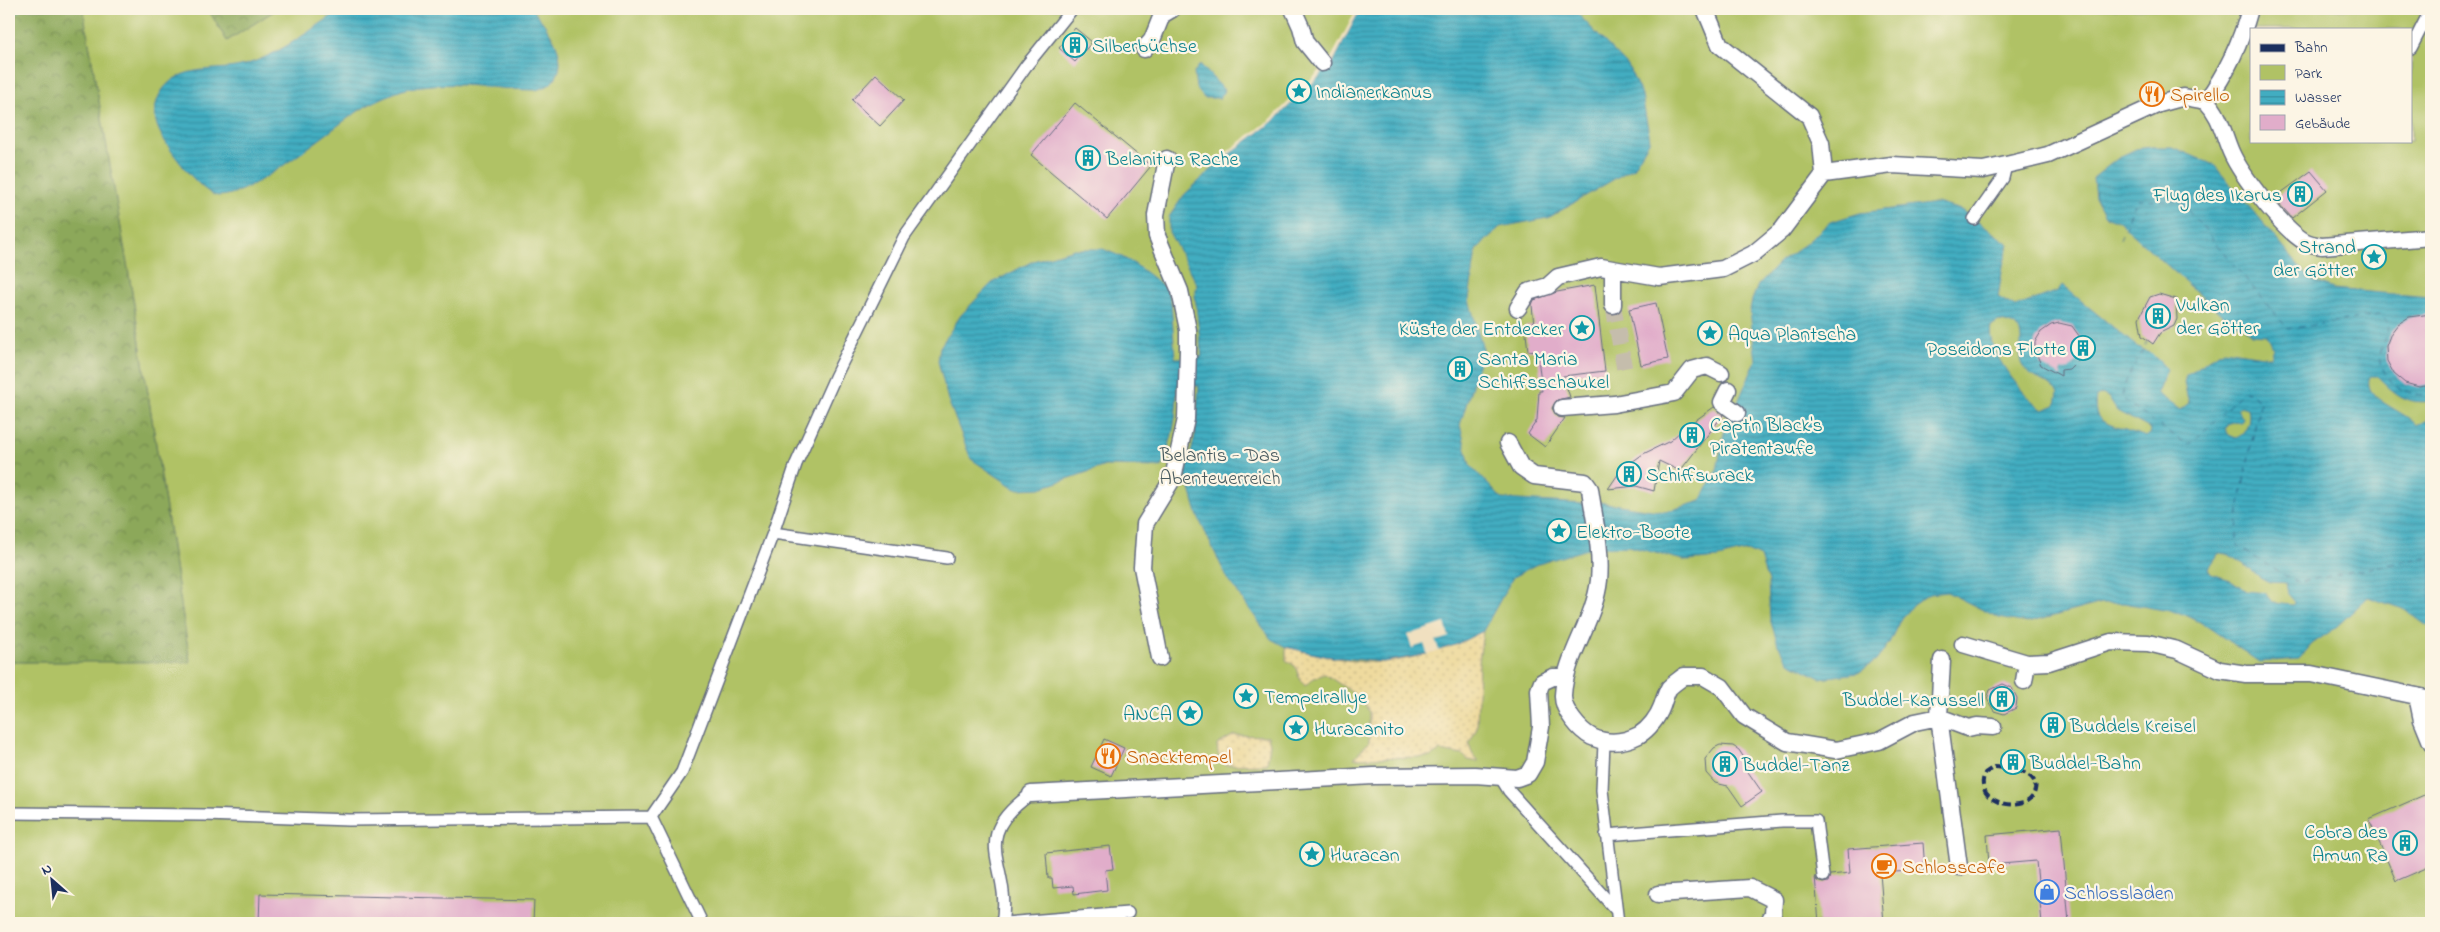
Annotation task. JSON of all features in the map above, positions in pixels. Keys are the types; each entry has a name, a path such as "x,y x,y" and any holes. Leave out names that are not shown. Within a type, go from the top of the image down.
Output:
{"street":[{"path":"1144,49 1152,40 1162,14 1172,9"},
{"path":"1293,9 1301,27 1304,42 1322,64"},
{"path":"1518,308 1528,292 1548,286 1558,277 1601,267 1613,271 1659,277 1723,269 1753,254 1782,230 1824,174 1821,143 1809,116 1720,45 1705,9"},
{"path":"2206,101 2220,82 2231,60 2250,9"},
{"path":"1824,174 1892,165 1983,170 2048,155 2159,104 2184,97 2206,101 2220,121 2231,153 2241,169 2292,233 2305,242 2322,246 2431,237"},
{"path":"1160,658 1142,567 1145,524 1173,478 1186,419 1188,350 1188,330 1180,291 1157,236 1156,215 1168,159"},
{"path":"1613,271 1613,305"},
{"path":"1562,408 1614,404 1674,393 1692,370 1707,366 1721,373"},
{"path":"1725,396 1737,412"},
{"path":"1508,443 1521,467 1534,476 1584,482 1590,489 1598,550 1599,580 1591,614 1565,677 1562,697 1571,716 1585,733 1604,742 1623,740 1639,734 1652,724 1661,709 1668,689 1684,676 1703,676 1722,687 1744,716 1787,742 1836,750 1879,741 1914,722 1939,717 1968,728 1977,726 1993,727"},
{"path":"1963,644 2027,664 2049,662 2111,642 2148,643 2177,650 2220,670 2246,674 2311,674 2424,697 2422,720 2431,742"},
{"path":"1942,660 1939,717 1959,867"},
{"path":"2024,681 2027,664"},
{"path":"1031,794 1374,776 1475,775 1517,778 1528,774 1535,762 1539,746 1539,690 1542,682 1553,677 1565,677"},
{"path":"1658,894 1750,888 1774,900 1773,914 1768,923"}],"lane":[{"path":"652,817 682,772 772,534 796,464 835,377 904,237 1026,66 1072,9"},
{"path":"2412,46 2431,9"},
{"path":"1974,219 2004,178 2006,165"},
{"path":"772,534 947,558"},
{"path":"1604,742 1602,790 1618,923"},
{"path":"1501,778 1509,791 1616,910"},
{"path":"1031,794 1007,814 996,834 995,846 1004,899 1003,923 1128,913"},
{"path":"9,813 205,815 348,820 652,817"},
{"path":"652,817 702,923"},
{"path":"1606,835 1782,821 1816,821 1823,876"}],"green space":[{"path":"9,9 83,9 133,298 190,662 9,662"},
{"name":"Belantis - Das Abenteuerreich","path":"83,9 208,9 227,41 277,9 2431,9 2431,923 9,923 9,662 190,661 133,298"},
{"path":"208,9 277,9 227,41"}],"sand":[{"path":"1483,631 1479,662 1477,728 1469,744 1473,755 1479,762 1468,760 1463,755 1440,751 1430,757 1354,758 1369,742 1369,712 1363,700 1325,674 1314,678 1305,686 1295,666 1286,660 1286,647 1347,660 1384,662 1410,658 1435,651"},
{"path":"1234,735 1268,736 1270,744 1267,764 1226,765 1223,763 1219,756 1217,745"}],"water":[{"path":"343,9 532,9 551,34 559,55 560,65 557,75 550,84 536,90 464,85 427,85 394,93 361,109 289,162 251,186 219,196 203,188 175,157 158,128 155,109 159,96 166,85 179,76 188,73 235,67 257,61 283,48"},
{"path":"1360,9 1573,9 1628,66 1642,96 1650,140 1633,168 1548,218 1500,227 1476,250 1469,300 1483,349 1460,425 1470,465 1502,499 1585,504 1599,502 1665,512 1701,501 1717,470 1724,433 1756,361 1750,311 1758,285 1780,262 1804,245 1830,222 1860,213 1937,203 1961,210 2009,244 1998,297 2015,307 2058,291 2062,285 2136,346 2152,354 2167,369 2157,393 2180,410 2189,403 2184,383 2186,375 2223,350 2270,357 2273,348 2267,335 2251,334 2240,324 2226,322 2222,315 2119,221 2105,216 2095,197 2093,178 2121,156 2136,149 2151,147 2172,147 2214,165 2310,279 2333,289 2431,297 2431,401 2422,402 2407,399 2389,388 2377,376 2370,376 2369,384 2372,392 2378,398 2417,426 2431,418 2431,629 2406,610 2368,597 2334,629 2312,644 2299,659 2259,662 2202,623 2181,613 2124,603 2102,603 2027,623 1999,618 1947,592 1929,594 1913,605 1901,618 1889,643 1876,661 1858,673 1820,678 1789,662 1778,645 1770,619 1768,582 1760,557 1747,551 1718,558 1687,561 1628,546 1590,548 1535,565 1513,577 1483,631 1455,645 1427,654 1383,662 1325,656 1286,647 1271,639 1227,578 1198,517 1186,475 1195,436 1199,386 1177,386 1174,427 1161,467 1105,466 1041,488 1016,489 971,459 948,400 938,361 940,347 961,315 992,283 1033,261 1074,249 1103,249 1122,257 1136,265 1166,288 1171,302 1175,358 1202,357 1195,296 1197,284 1169,232 1169,217 1184,195 1225,157 1272,122 1332,64","holes":["1999,321 2010,323 2017,327 2021,338 2020,359 2022,365 2030,374 2054,388 2058,393 2056,405 2043,410 2016,384 1999,359 1990,336 1991,326","2102,394 2108,397 2117,411 2149,428 2151,433 2146,437 2101,420 2096,412 2096,397","2241,406 2248,408 2249,417 2245,430 2236,438 2229,435 2225,429 2227,424 2235,421 2240,423 2243,419 2237,409","2219,553 2226,554 2263,579 2270,582 2286,583 2288,594 2295,602 2294,605 2275,602 2266,593 2247,591 2231,580 2211,574 2208,569"]},
{"path":"1200,64 1224,90 1220,98 1204,98 1196,88 1194,73"}],"pier":[{"path":"1357,9 1360,9 1332,64 1272,122 1225,157 1223,155 1270,120 1329,62"},
{"path":"1445,623 1449,637 1436,641 1439,651 1428,655 1424,644 1412,648 1408,635"}],"building":[{"name":"Silberbüchse","path":"1075,28 1092,42 1075,62 1059,48"},
{"path":"876,74 904,100 880,126 852,100"},
{"name":"Belanitus Rache","path":"1075,103 1151,166 1107,219 1031,155"},
{"name":"Flug des Ikarus","path":"2311,171 2327,190 2292,218 2274,198"},
{"path":"1595,285 1605,371 1563,376 1570,397 1557,400 1552,408 1557,417 1565,418 1545,447 1528,434 1537,420 1539,391 1542,391 1537,350 1528,351 1525,326 1534,325 1532,305 1534,300 1557,292"},
{"name":"Vulkan der Götter","path":"2159,294 2176,299 2177,319 2174,326 2160,333 2153,344 2142,336 2139,318 2150,297"},
{"path":"1656,303 1668,359 1641,365 1629,309"},
{"path":"2431,314 2431,385 2419,387 2405,383 2394,374 2387,361 2386,346 2391,333 2398,324 2409,317"},
{"path":"2059,323 2072,326 2087,347 2081,347 2082,356 2069,369 2061,370 2061,376 2041,365 2035,350 2035,342 2041,332 2051,325"},
{"name":"Capt'n Black's Piratentaufe","path":"1714,407 1723,415 1680,471 1659,461 1654,491 1636,486 1608,489 1621,470 1643,454 1670,441"},
{"name":"Buddel-Karussell","path":"2003,684 2012,688 2017,698 2016,708 2004,714 1994,711 1987,699 1990,690"},
{"name":"Snacktempel","path":"1104,739 1124,748 1111,776 1091,767"},
{"name":"Buddel-Tanz","path":"1720,745 1733,746 1739,750 1746,761 1746,769 1762,792 1742,806 1728,786 1715,783 1706,773 1705,759 1714,748"},
{"name":"Cobra des Amun Ra","path":"2431,792 2431,866 2396,881 2369,819"},
{"path":"2061,828 2069,923 2042,923 2036,861 1989,865 1987,835"},
{"path":"1923,843 1925,870 1880,873 1884,923 1819,923 1815,876 1817,881 1823,883 1828,882 1830,875 1850,873 1848,849"},
{"path":"1110,846 1113,869 1105,870 1107,890 1074,894 1073,886 1053,888 1052,878 1048,878 1046,853"},
{"path":"260,894 534,900 533,923 259,923"}],"waterway":[{"path":"9,13 17,9"}],"ferry route":[{"path":"2120,239 2137,199 2180,201 2288,329 2379,315 2390,323 2381,349 2383,369 2388,377 2402,390 2421,395 2431,394"},
{"path":"2147,340 2129,374 2122,396 2128,404 2186,444 2192,443 2244,391 2251,393 2260,403 2238,521 2237,537 2239,546 2242,549 2294,581 2300,582 2431,556"}],"tunnel":[{"path":"1613,305 1625,372"}],"railway":[{"path":"1994,767 2021,772 2033,779 2035,790 2031,799 2018,804 2010,804 2001,803 1988,795 1984,789 1983,782 1985,773 1994,767"}],"place":[{"name":"Silberbüchse","path":"1075,45"},
{"name":"Indianerkanus","path":"1299,91"},
{"name":"Spirello","path":"2152,94"},
{"name":"Belanitus Rache","path":"1088,158"},
{"name":"Flug des Ikarus","path":"2300,194"},
{"name":"Strand der Götter","path":"2374,257"},
{"name":"Vulkan der Götter","path":"2158,316"},
{"name":"Küste der Entdecker","path":"1582,328"},
{"name":"Aqua Plantscha","path":"1710,333"},
{"name":"Poseidons Flotte","path":"2083,348"},
{"name":"Santa Maria Schiffsschaukel","path":"1460,369"},
{"name":"Capt'n Black's Piratentaufe","path":"1692,435"},
{"name":"Schiffswrack","path":"1629,474"},
{"name":"Elektro-Boote","path":"1559,531"},
{"name":"Tempelrallye","path":"1246,696"},
{"name":"Buddel-Karussell","path":"2002,699"},
{"name":"ANCA","path":"1190,713"},
{"name":"Buddels Kreisel","path":"2053,725"},
{"name":"Huracanito","path":"1296,728"},
{"name":"Snacktempel","path":"1108,756"},
{"name":"Buddel-Bahn","path":"2013,762"},
{"name":"Buddel-Tanz","path":"1725,764"},
{"name":"Cobra des Amun Ra","path":"2405,843"},
{"name":"Huracan","path":"1312,854"},
{"name":"Schlosscafe","path":"1884,866"},
{"name":"Schlossladen","path":"2047,892"}]}
